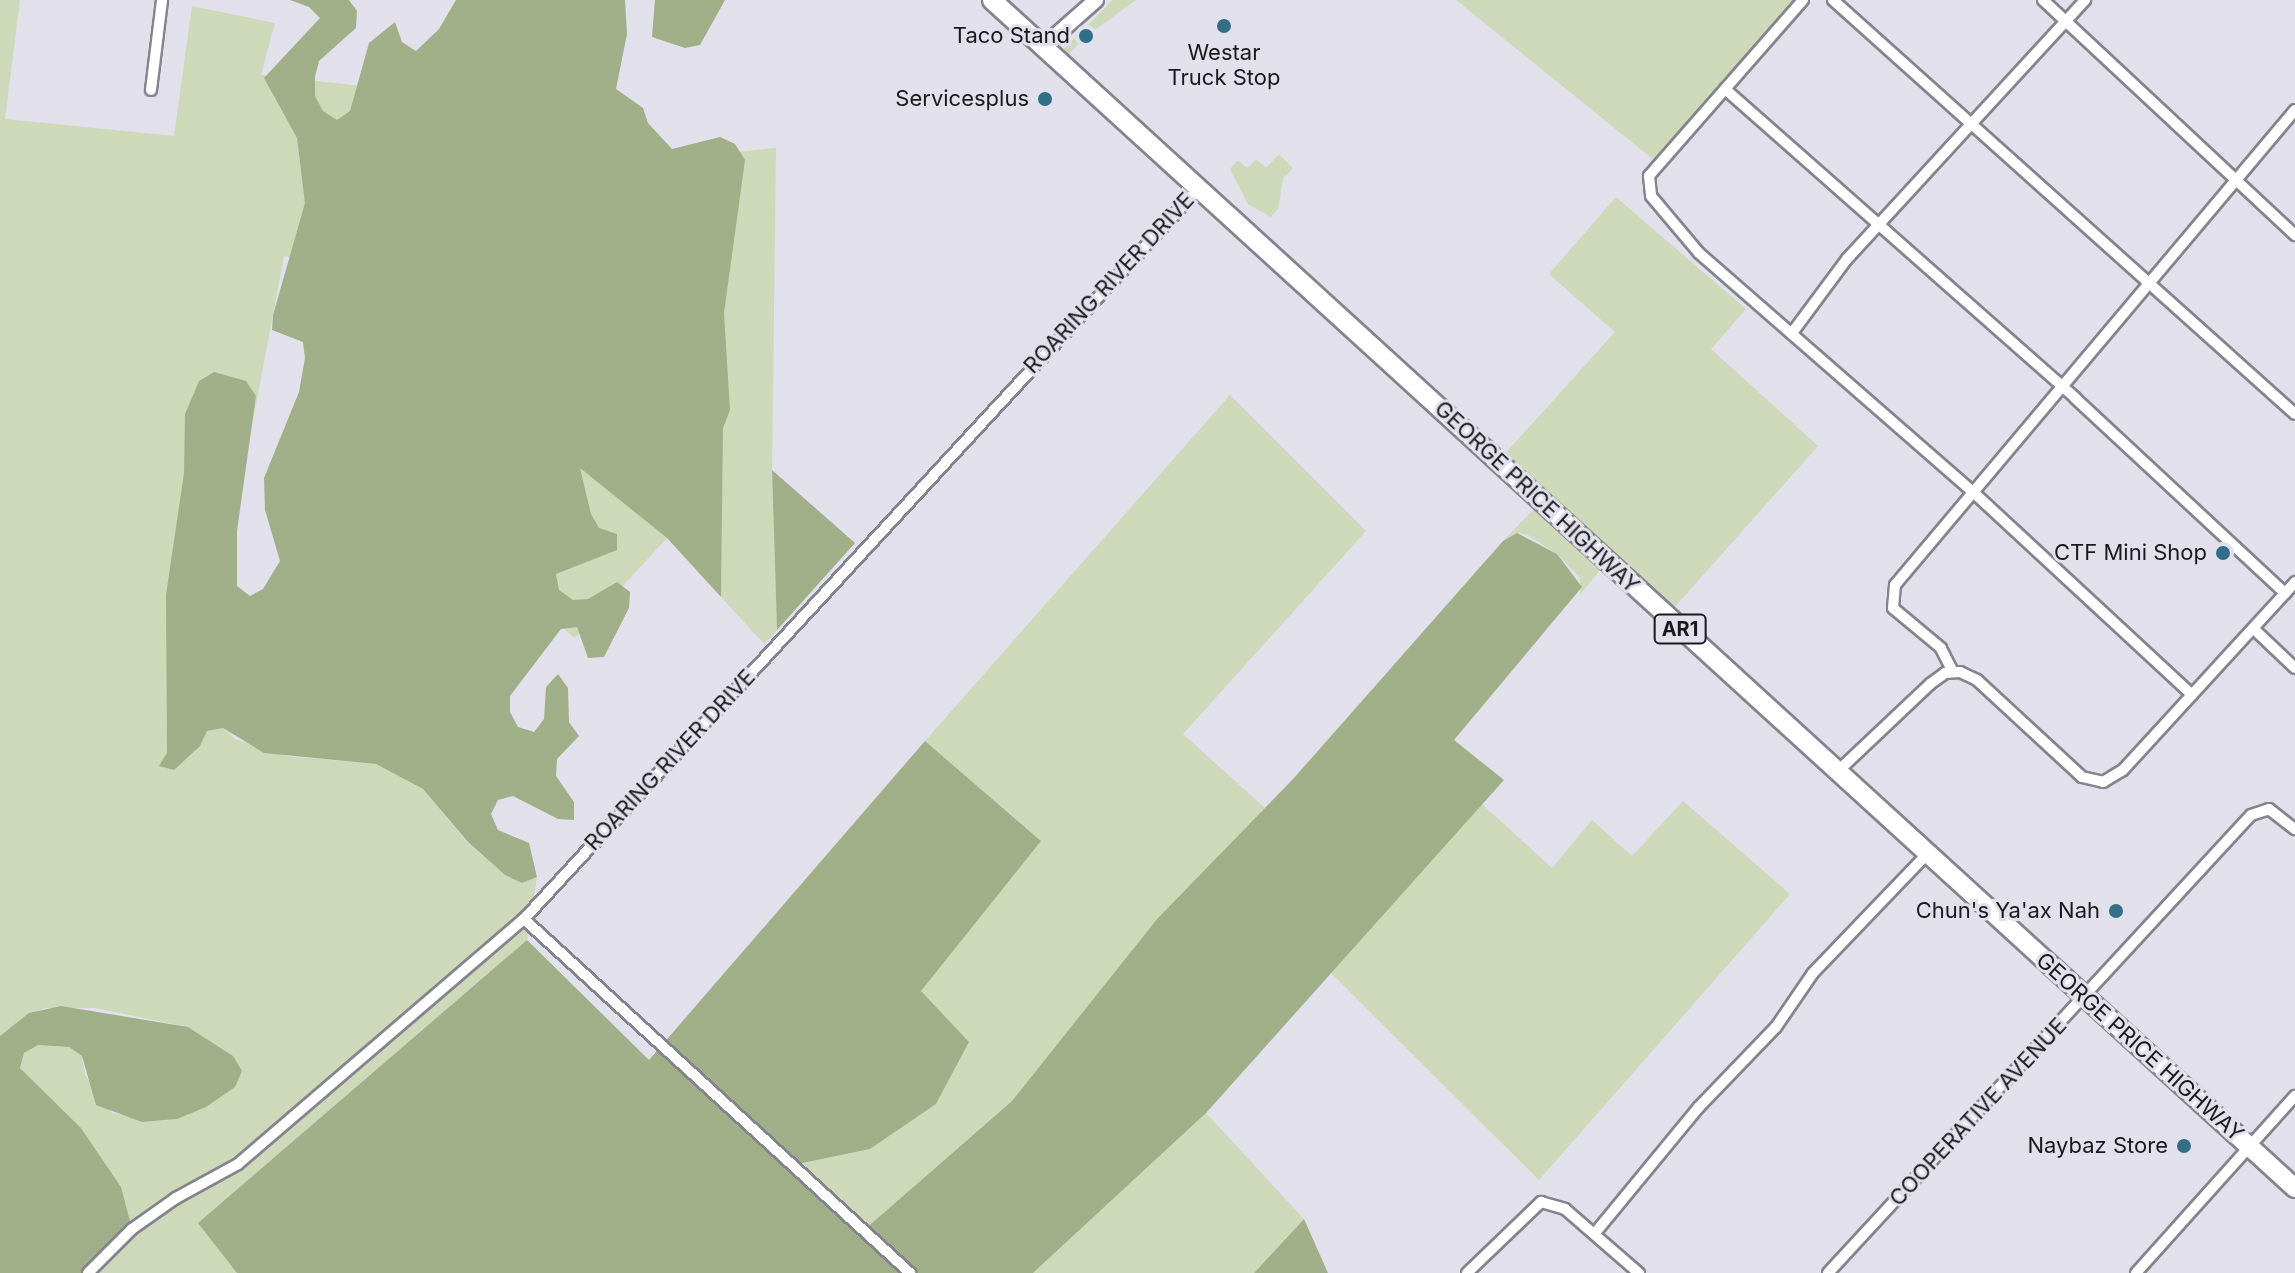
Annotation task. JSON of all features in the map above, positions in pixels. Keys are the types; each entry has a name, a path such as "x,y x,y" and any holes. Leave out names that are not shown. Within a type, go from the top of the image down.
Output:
{"highway":[{"name":"GEORGE PRICE HIGHWAY","path":"992,0 1045,45 2295,1188"}],"street":[{"path":"151,90 162,0"},
{"path":"1045,45 1096,0"},
{"path":"1803,0 1649,176 1651,196 1699,253 1972,491 2192,695"},
{"path":"1833,0 2148,286 2295,414"},
{"path":"2043,0 2295,235"},
{"path":"1792,333 1878,227 1972,128 2085,0"},
{"path":"1725,89 2065,389 2285,593"},
{"path":"2295,110 2065,389 1972,491 1891,592 1899,616 1941,648 1953,672 1977,680 2093,782 2123,770 2255,630 2295,582"},
{"name":"ROARING RIVER DRIVE","path":"88,1273 154,1214 238,1164 524,919 1199,188"},
{"path":"2255,630 2295,668"},
{"path":"1837,772 1930,684 1953,672"},
{"name":"COOPERATIVE AVENUE","path":"1828,1273 2259,810 2276,812 2295,829"},
{"path":"1595,1233 1698,1108 1776,1027 1813,973 1927,854"},
{"path":"524,919 910,1273"},
{"path":"2136,1273 2295,1096"},
{"path":"1467,1273 1541,1202 1555,1203 1595,1233 1639,1273"}],"green space":[{"path":"0,0 20,0 5,119 174,136 192,6 275,23 261,75 380,88 340,266 284,256 190,756 207,731 223,728 235,739 286,756 376,764 423,789 467,842 505,875 522,883 537,877 527,940 199,1222 237,1273 68,1273 121,1187 81,1128 20,1068 24,1053 37,1045 69,1047 82,1056 85,1075 112,1113 160,1121 177,1119 233,1056 188,1027 95,1008 46,1008 29,1014 0,1036"},
{"path":"290,0 349,0 357,11 356,28 319,61 315,77 315,96 323,111 337,120 350,111 369,43 395,22 402,42 416,51 439,29 456,0 625,0 627,34 616,89 643,108 648,123 672,149 720,137 735,144 745,160 724,313 730,410 723,428 721,597 667,538 580,468 591,514 599,528 617,534 617,550 556,574 559,590 573,600 588,599 617,582 630,592 629,608 604,657 588,658 577,627 561,629 510,696 510,712 518,727 534,732 544,719 546,687 558,674 568,688 569,722 579,736 557,759 556,776 574,802 574,820 558,819 513,796 498,800 491,814 498,830 529,843 537,877 522,883 505,875 468,842 423,789 376,764 264,753 223,728 207,731 200,746 174,770 159,766 167,753 166,595 184,473 185,414 199,381 214,372 246,381 256,396 237,531 237,586 250,596 263,589 280,561 265,510 264,478 299,392 305,358 303,342 272,330 273,315 305,203 297,138 264,78 320,18 309,7"},
{"path":"655,0 725,0 700,45 685,48 652,37"},
{"path":"1113,0 1136,0 1085,37 1068,55 1063,50"},
{"path":"1456,0 1794,0 1654,160"},
{"path":"776,148 772,470 777,630 764,644 721,597 725,153"},
{"path":"1279,154 1293,168 1283,179 1278,209 1271,217 1248,204 1230,169 1238,160 1247,168 1256,159 1266,168"},
{"path":"1616,197 1746,309 1711,349 1818,446 1673,609 1504,455 1615,332 1549,274"},
{"path":"1230,395 1366,531 1183,734 1265,808 1157,919 1012,1101 864,1230 793,1165 870,1149 936,1104 969,1042 920,991 1041,841 925,741"},
{"path":"545,439 667,538 575,638 516,590"},
{"path":"772,470 855,543 777,630"},
{"path":"1534,509 1600,570 1580,595 1580,578 1557,554 1528,535 1517,533 1503,541"},
{"path":"1517,533 1557,554 1582,587 1454,740 1504,780 1206,1113 1033,1273 237,1273 198,1223 527,940 649,1060 925,741 1041,841 921,991 969,1042 936,1104 870,1149 793,1165 864,1230 1012,1101 1157,919 1294,778 1503,541"},
{"path":"1683,801 1790,894 1539,1180 1331,973 1482,804 1552,868 1592,820 1632,856"},
{"path":"61,1006 188,1027 233,1056 242,1071 235,1087 206,1107 177,1119 142,1122 96,1105 82,1056 69,1047 38,1045 24,1053 20,1068 81,1128 121,1187 132,1229 88,1273 0,1273 0,1036 29,1013"},
{"path":"1206,1113 1304,1219 1254,1273 1033,1273"},
{"path":"1304,1219 1328,1273 1254,1273"}],"place":[{"name":"Westar Truck Stop","path":"1224,26"},
{"name":"Taco Stand","path":"1086,36"},
{"name":"Servicesplus","path":"1045,99"},
{"name":"CTF Mini Shop","path":"2223,553"},
{"name":"Chun's Ya'ax Nah","path":"2116,911"},
{"name":"Naybaz Store","path":"2184,1146"}]}
